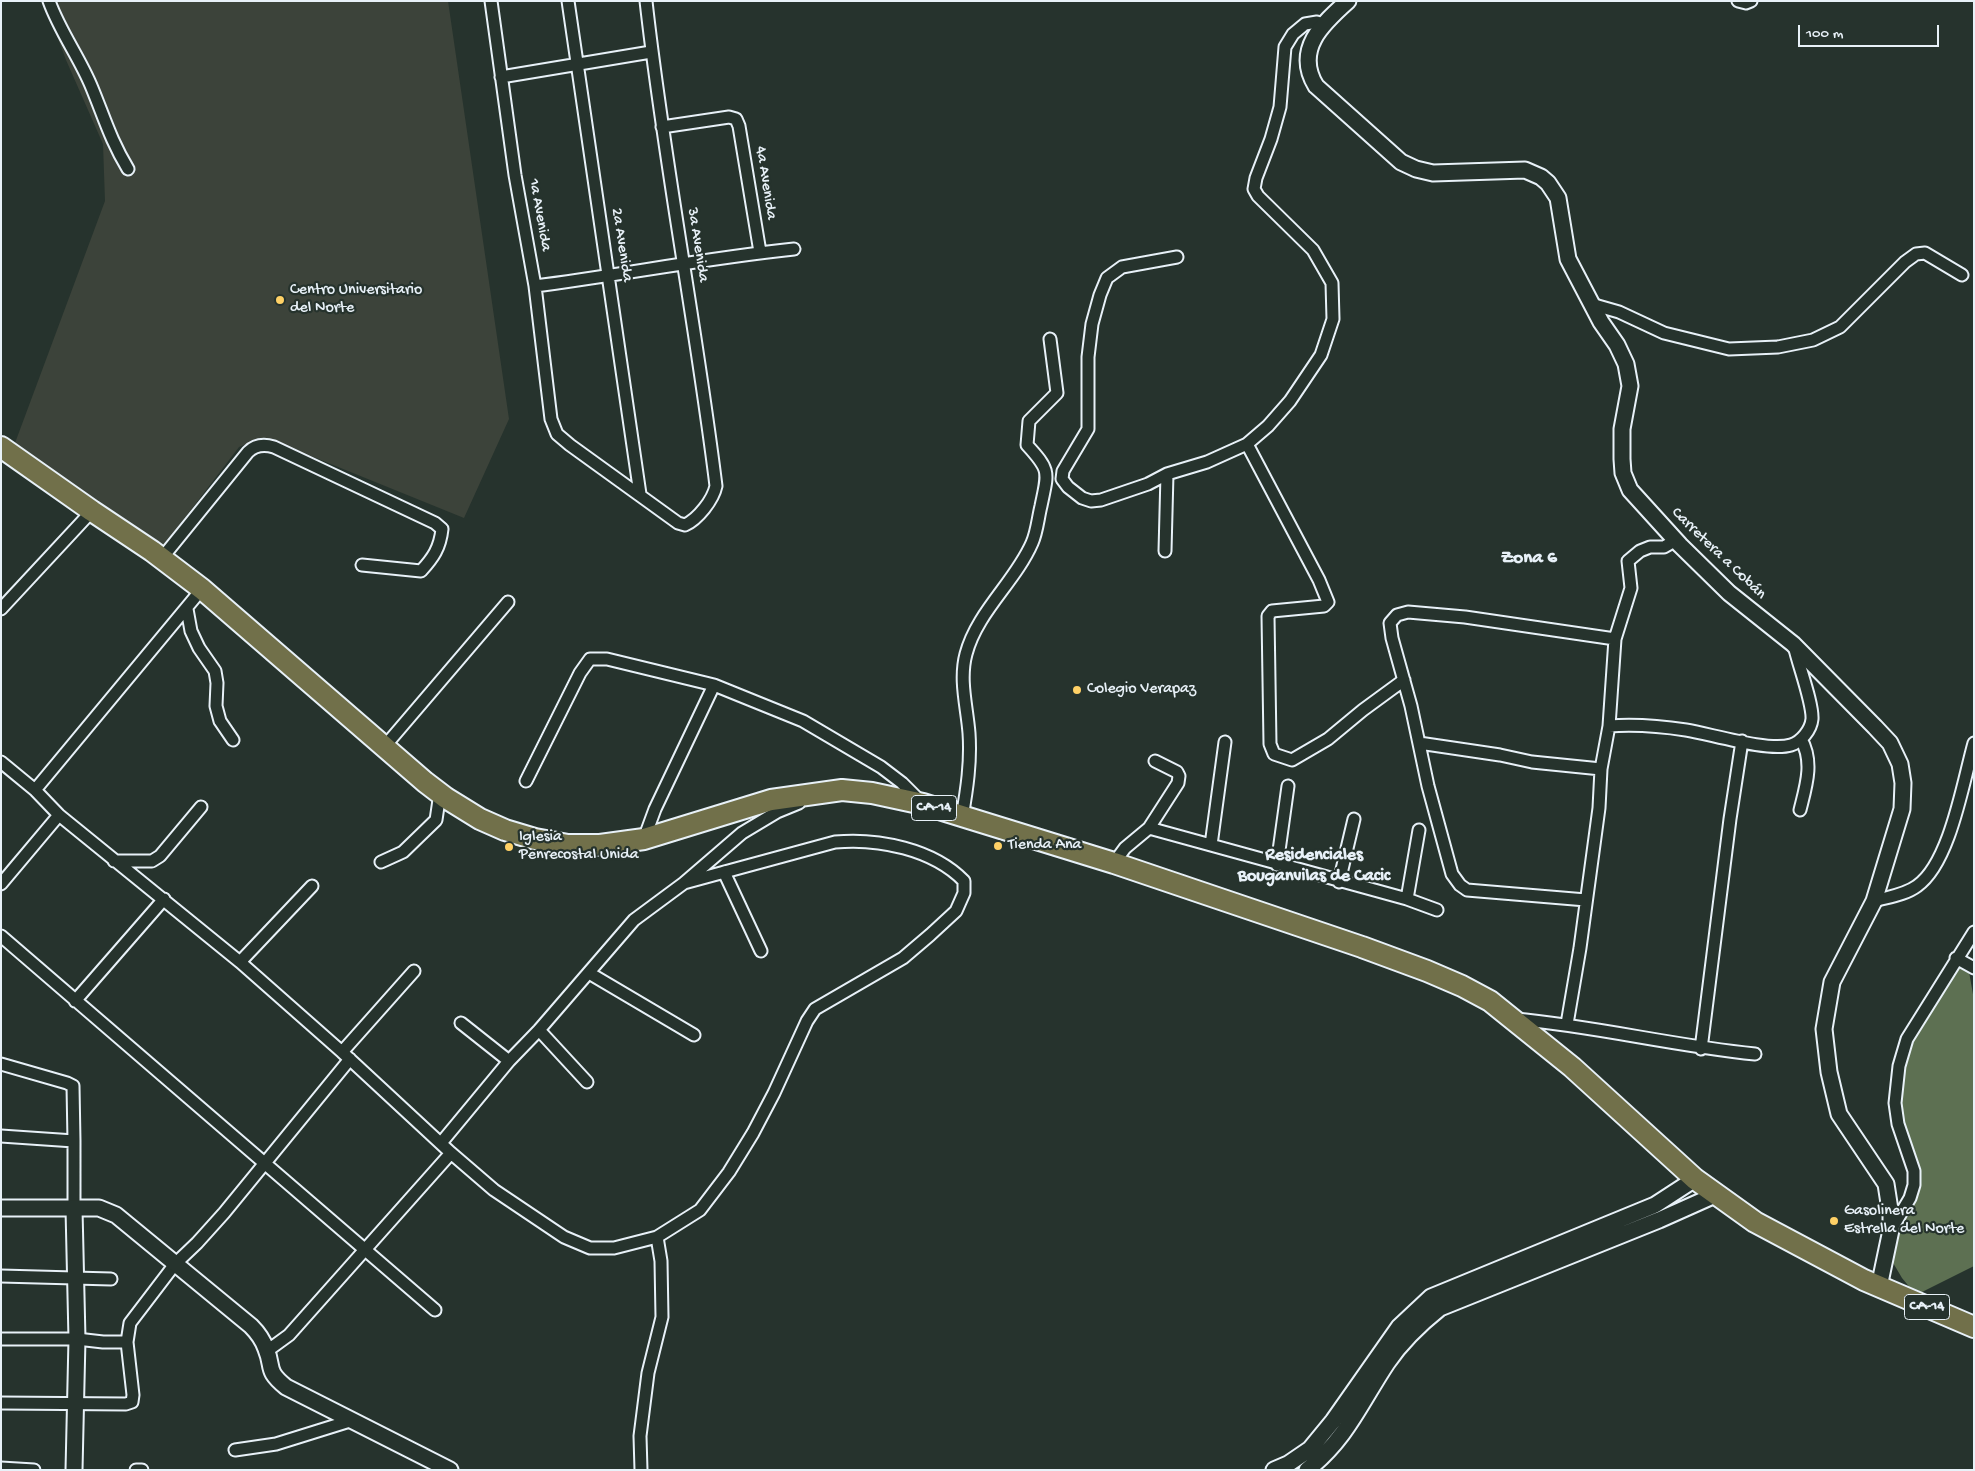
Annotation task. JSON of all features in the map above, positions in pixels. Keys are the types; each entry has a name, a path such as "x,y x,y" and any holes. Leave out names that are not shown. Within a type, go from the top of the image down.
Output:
{"highway":[{"name":"CA-14","path":"1,447 162,558 202,589 440,793 480,819 505,830 535,839 568,845 600,845 644,839 771,800 819,795 842,790 872,793 923,804 1114,863 1307,928 1427,971 1462,986 1490,1001 1579,1073 1695,1179 1755,1222 1879,1287 1974,1327"}],"street":[{"path":"49,1 59,26 78,57 92,88 116,150 128,169"},
{"name":"1a Avenida","path":"491,1 515,175 534,286 551,419 558,434 570,445 640,494"},
{"name":"2a Avenida","path":"568,1 640,494"},
{"name":"3a Avenida","path":"640,494 678,523 685,525 692,522 714,493 716,480 651,52 646,1"},
{"name":"Carretera a Cobán","path":"1348,1 1323,25 1311,44 1308,61 1312,78 1323,92 1401,162 1416,169 1433,173 1525,170 1541,177 1548,183 1558,198 1568,259 1591,304 1617,345 1626,364 1630,386 1622,429 1623,473 1630,490 1729,593 1793,644 1875,727 1890,743 1900,764 1902,809 1874,900 1832,982 1824,1029 1829,1072 1839,1114 1886,1184 1891,1216 1891,1230 1879,1287"},
{"path":"1738,1 1746,3 1751,1"},
{"path":"1177,257 1122,267 1108,278 1092,324 1088,357 1088,429 1063,471 1062,479 1073,492 1091,501 1101,500 1148,484 1167,474 1207,462 1247,444 1268,426 1295,394 1321,355 1332,319 1332,283 1313,250 1258,196 1254,189 1280,107 1285,47 1293,34 1305,24 1317,22 1323,25"},
{"path":"501,77 651,52"},
{"name":"4a Avenida","path":"662,127 728,117 736,119 739,126 760,252"},
{"path":"534,286 760,252 794,249"},
{"path":"1591,304 1620,312 1664,333 1729,349 1778,347 1813,340 1840,327 1905,262 1916,254 1925,252 1962,275"},
{"path":"962,816 969,776 969,735 963,675 966,654 979,624 1033,542 1046,485 1046,473 1044,463 1027,446 1028,429 1029,421 1057,393 1050,339"},
{"path":"1247,444 1320,580 1328,602 1324,606 1272,612 1268,616 1270,744 1274,754 1292,760 1328,739 1404,680"},
{"path":"162,558 248,452 254,447 264,445 274,446 435,523 442,529 441,540 434,557 421,572 362,565"},
{"path":"1165,551 1167,474"},
{"path":"1,609 92,511"},
{"path":"1566,1024 1580,948 1599,808 1601,769 1609,726 1616,639 1631,588 1628,561 1640,551 1650,546 1664,548 1676,540"},
{"path":"35,790 202,589"},
{"path":"385,746 508,602"},
{"path":"186,608 191,631 199,648 215,671 218,682 216,706 220,721 233,740"},
{"path":"1586,900 1467,890 1460,885 1452,874 1430,794 1390,623 1397,615 1408,612 1465,617 1616,639"},
{"path":"1609,726 1634,724 1687,730 1774,746 1792,745 1805,735 1812,722 1812,709 1793,644"},
{"path":"526,781 580,673 590,659 607,659 714,685 811,725 881,767 902,783 923,804"},
{"path":"644,839 655,809 714,685"},
{"path":"1800,810 1809,760 1806,747 1801,739"},
{"path":"1702,1049 1734,790 1742,741"},
{"path":"1211,845 1225,742"},
{"path":"1419,743 1500,755 1532,762 1601,769"},
{"path":"1874,900 1906,892 1918,886 1934,870 1947,841 1974,743"},
{"path":"1114,863 1125,848 1149,828 1178,783 1179,776 1177,772 1155,761"},
{"path":"1,762 35,790 59,815 240,962 451,1153 502,1195 564,1237 590,1248 614,1248 657,1237 700,1210 729,1172 774,1093 807,1021 815,1009 903,958 956,910 964,892 964,881 942,862 905,849 856,840 835,842 684,883"},
{"path":"1277,865 1288,786"},
{"path":"381,862 403,852 436,820 440,793"},
{"path":"441,1143 509,1061 539,1030 634,920 684,883 742,833 777,812 819,795"},
{"path":"114,861 152,861 160,856 201,807"},
{"path":"1,884 59,815"},
{"path":"1339,882 1354,819"},
{"path":"1149,828 1277,865 1406,899 1437,910"},
{"path":"1406,899 1419,830"},
{"path":"724,872 761,951"},
{"path":"240,962 312,886"},
{"path":"75,1001 164,899"},
{"path":"1891,1230 1910,1198 1914,1185 1914,1171 1898,1124 1894,1103 1899,1066 1907,1039 1974,932"},
{"path":"1,936 435,1310"},
{"path":"1956,958 1974,968"},
{"path":"1,1403 126,1404 132,1402 133,1395 127,1342 130,1323 174,1264 197,1243 224,1213 264,1164 346,1056 414,971"},
{"path":"589,973 694,1035"},
{"path":"1513,1019 1566,1024 1702,1049 1755,1054"},
{"path":"461,1023 509,1061"},
{"path":"539,1030 586,1082"},
{"path":"1,1064 72,1086 74,1277 77,1339 74,1404 74,1470"},
{"path":"1,1136 74,1141"},
{"path":"267,1351 289,1335 451,1153"},
{"path":"1274,1470 1288,1464 1310,1449 1333,1421 1399,1327 1431,1297 1655,1205 1695,1179"},
{"path":"1308,1470 1322,1459 1344,1433 1388,1361 1417,1326 1440,1308 1660,1220 1715,1195"},
{"path":"1,1208 99,1208 116,1215 252,1326 267,1351 270,1368 276,1379 286,1387 450,1470"},
{"path":"641,1470 639,1460 640,1436 648,1373 662,1317 661,1261 657,1237"},
{"path":"1,1276 111,1279"},
{"path":"1,1339 77,1339 127,1342"},
{"path":"235,1450 276,1444 352,1420"},
{"path":"1,1468 34,1470"},
{"path":"136,1470 142,1470"}],"shaded area":[{"name":"Centro Universitario del Norte","path":"44,1 448,1 509,419 464,518 279,443 259,439 239,447 161,549 15,443 105,201 103,144 66,60"}],"green space":[{"path":"1959,962 1968,966 1974,1000 1974,1266 1916,1295 1902,1278 1889,1256 1891,1238 1913,1207 1915,1193 1899,1098 1904,1066 1912,1040"}],"place":[{"name":"Centro Universitario del Norte","path":"280,300"},
{"name":"Colegio Verapaz","path":"1077,690"},
{"name":"Tienda Ana","path":"998,846"},
{"name":"Iglesia Penrecostal Unida","path":"509,847"},
{"name":"Gasolinera Estrella del Norte","path":"1834,1221"}],"district":[{"name":"Zona 6","path":"1529,559"},
{"name":"Residenciales Bouganvilas de Cacic","path":"1314,866"}]}
